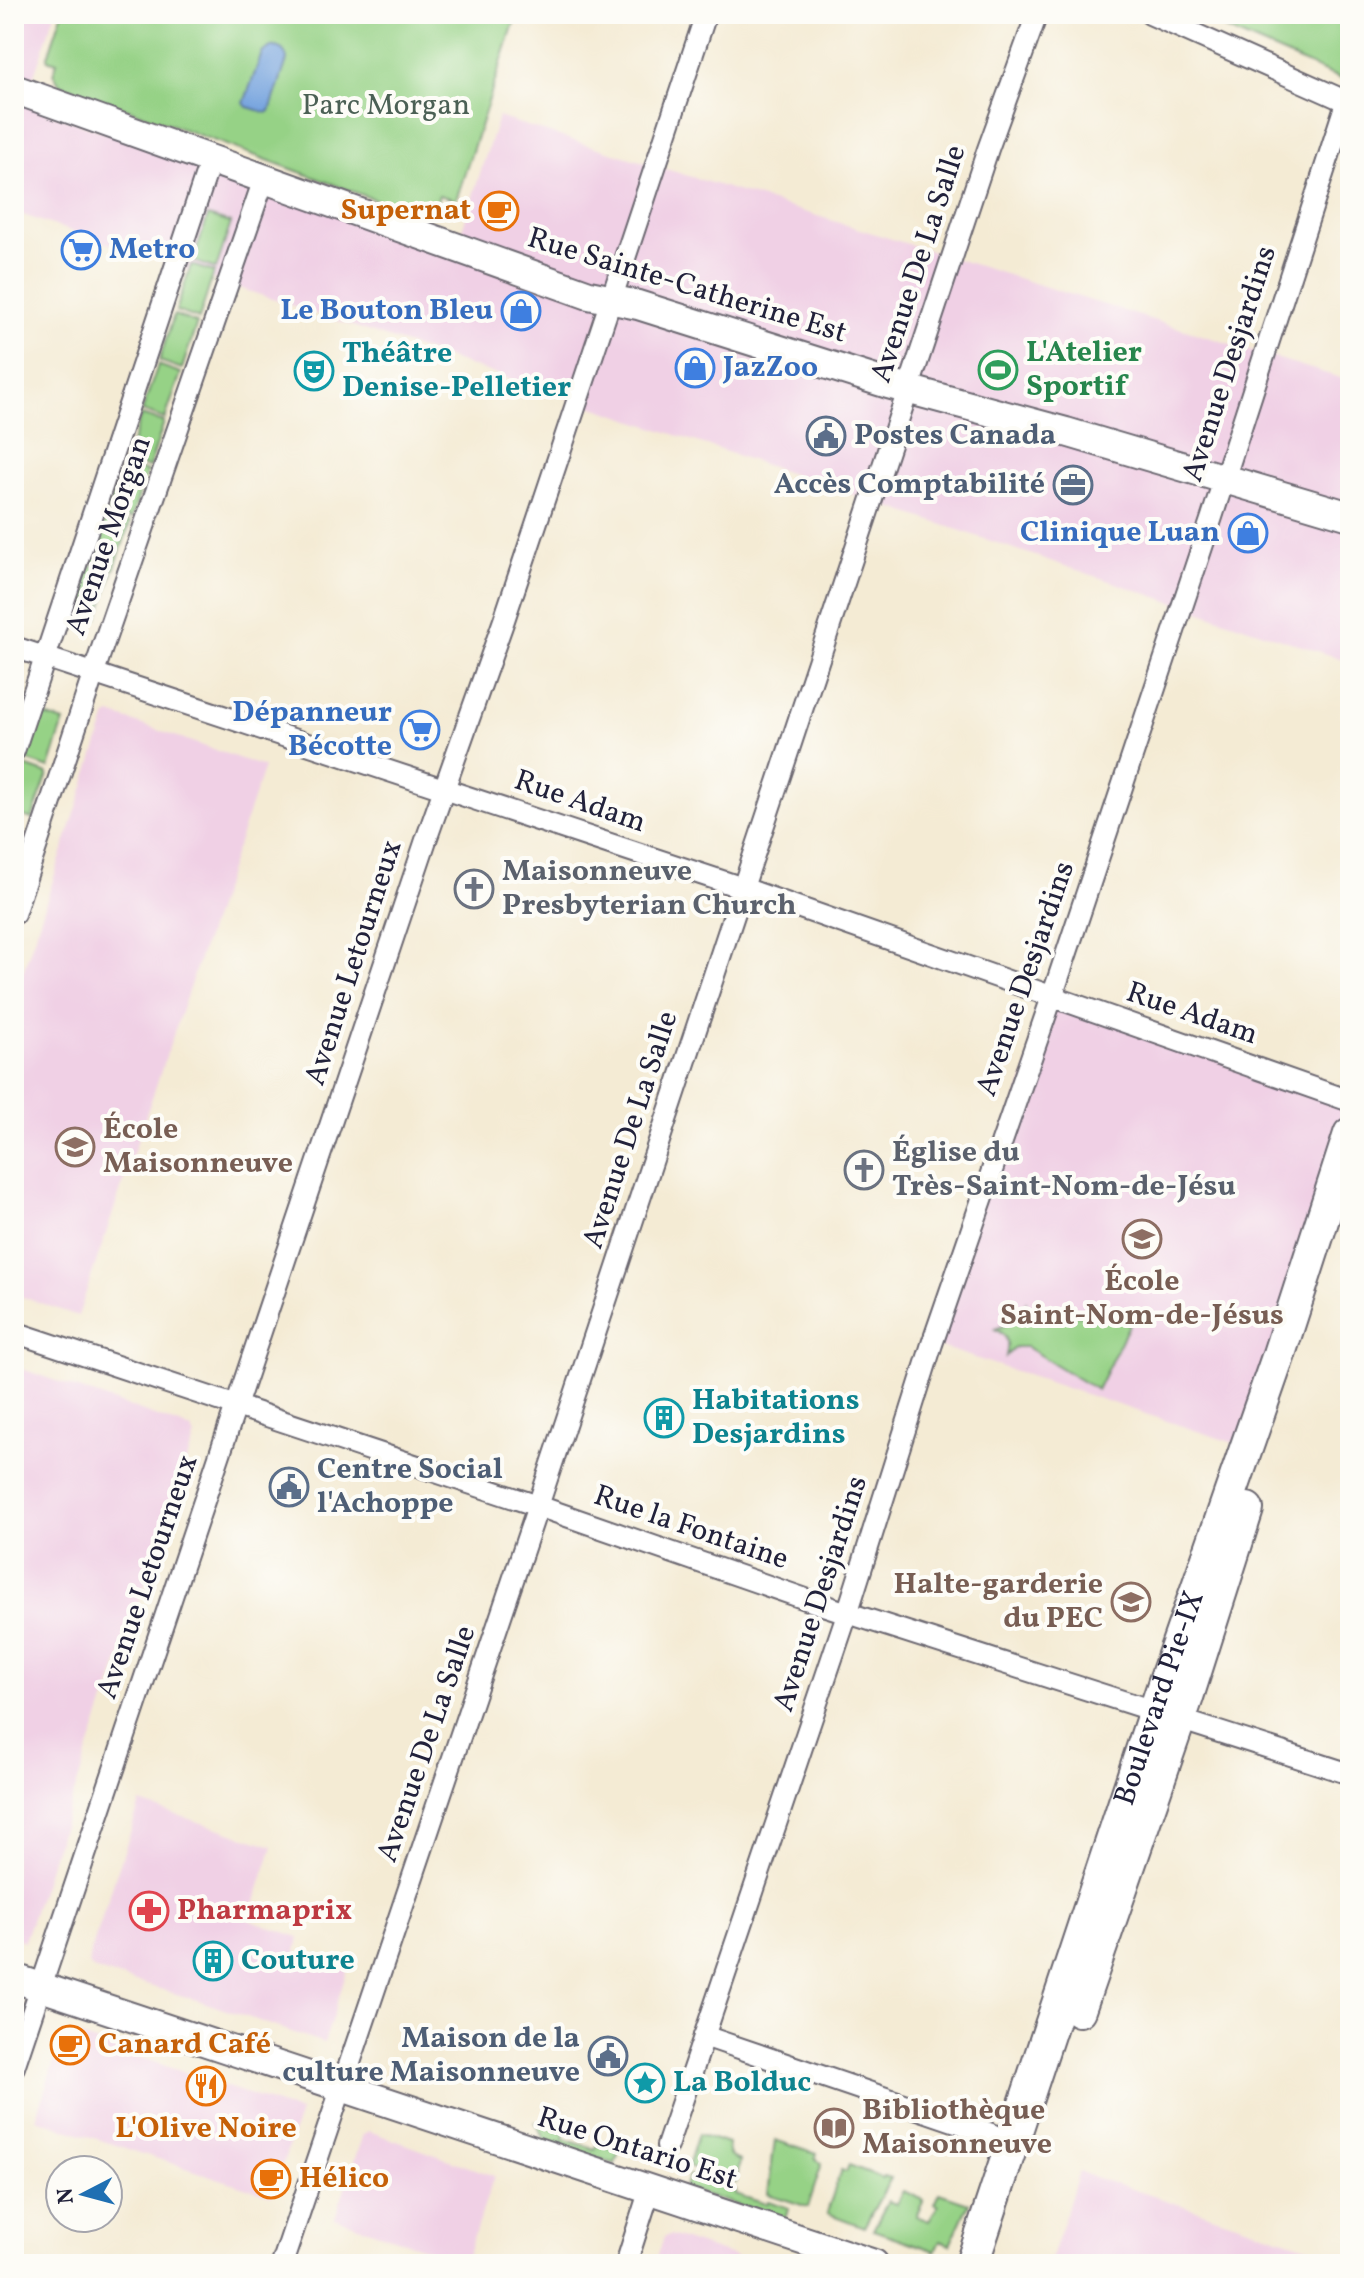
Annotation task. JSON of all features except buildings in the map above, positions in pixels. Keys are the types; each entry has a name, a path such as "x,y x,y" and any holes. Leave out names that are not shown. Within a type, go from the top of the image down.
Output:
{"main road":[{"name":"Boulevard Pie-IX","path":"994,2264 1350,1134"},
{"name":"Boulevard Pie-IX","path":"972,2264 1012,2141 1167,1717 1350,1192"}],"street":[{"name":"Avenue Letourneux","path":"14,2067 27,1982 237,1408 706,14"},
{"name":"Avenue De La Salle","path":"282,2264 429,1833 988,149 1037,14"},
{"name":"Avenue Desjardins","path":"667,2146 847,1614 932,1344 1225,479 1346,103 1150,14"},
{"name":"Rue Sainte-Catherine Est","path":"14,89 589,295 638,305 759,345 1350,516"},
{"name":"Avenue Morgan","path":"14,751 211,159"},
{"name":"Avenue Morgan","path":"14,914 264,179"},
{"name":"Rue Adam","path":"14,647 743,888 1350,1101"},
{"name":"Rue la Fontaine","path":"14,1332 538,1506 847,1614 1350,1774"},
{"name":"Rue Ontario Est","path":"27,1982 874,2264"},
{"path":"704,2036 1012,2141"},
{"path":"626,2264 650,2189"}],"shaded area":[{"path":"14,14 55,14 24,104 454,255 498,117 1350,381 1350,662 14,212"},
{"name":"École Maisonneuve","path":"111,714 264,767 78,1316 14,1294 14,999 107,716"},
{"name":"École Saint-Nom-de-Jésus","path":"1052,997 1350,1101 1350,1134 1246,1447 932,1344"},
{"path":"14,1366 191,1429 195,1436 24,1941 14,1938"},
{"path":"140,1803 273,1846 249,1920 299,1937 296,1952 348,1968 324,2043 91,1967 90,1953"},
{"path":"69,2033 300,2112 272,2196 36,2119 61,2038"},
{"path":"369,2131 494,2176 465,2262 335,2218 363,2134"},
{"path":"1079,2172 1350,2260 1350,2264 1049,2264"},
{"path":"670,2235 756,2264 655,2264 664,2237"}],"green space":[{"name":"Parc Morgan","path":"62,14 517,14 456,200 439,195 433,213 414,214 60,84 53,74 57,62 47,59"},
{"path":"1191,14 1350,14 1350,82 1339,78"},
{"path":"208,216 231,223 216,269 193,261"},
{"path":"191,265 214,272 199,319 176,311"},
{"path":"174,315 197,323 182,369 159,361"},
{"path":"158,365 181,373 165,419 142,411"},
{"path":"141,415 164,422 149,468 126,461"},
{"path":"123,465 147,472 131,519 108,511"},
{"path":"107,515 130,523 114,570 92,562"},
{"path":"90,565 113,573 98,618 75,611"},
{"path":"42,715 64,722 49,768 26,760"},
{"path":"25,766 48,774 32,819 14,813 14,798"},
{"path":"1026,1302 1030,1318 1054,1311 1130,1323 1097,1390 1026,1347 1015,1347 1006,1356 1006,1340 995,1329 1019,1316"},
{"path":"536,2123 565,2133 564,2139 595,2149 598,2144 619,2151 615,2164 550,2142"},
{"path":"698,2134 728,2144 730,2155 740,2161 736,2183 688,2166"},
{"path":"775,2140 816,2154 815,2160 822,2163 808,2207 768,2194"},
{"path":"849,2165 891,2178 864,2227 827,2213 841,2170 846,2172"},
{"path":"689,2175 735,2190 735,2194 789,2208 784,2220 684,2188"},
{"path":"903,2191 924,2200 916,2216 929,2221 938,2206 934,2204 939,2193 969,2203 950,2245 940,2241 935,2251 873,2230 888,2201 896,2204"}],"water":[{"path":"271,47 282,50 287,60 267,113 247,107 244,103 262,53"}],"place":[{"name":"Supernat","path":"499,211"},
{"name":"Metro","path":"81,250"},
{"name":"Le Bouton Bleu","path":"521,311"},
{"name":"JazZoo","path":"695,368"},
{"name":"L'Atelier Sportif","path":"998,370"},
{"name":"Théâtre Denise-Pelletier","path":"314,371"},
{"name":"Postes Canada","path":"826,436"},
{"name":"Accès Comptabilité","path":"1073,485"},
{"name":"Clinique Luan","path":"1248,533"},
{"name":"Dépanneur Bécotte","path":"420,730"},
{"name":"Maisonneuve Presbyterian Church","path":"474,889"},
{"name":"École Maisonneuve","path":"75,1147"},
{"name":"Église du Très-Saint-Nom-de-Jésu","path":"864,1170"},
{"name":"École Saint-Nom-de-Jésus","path":"1142,1239"},
{"name":"Habitations Desjardins","path":"664,1418"},
{"name":"Centre Social l'Achoppe","path":"289,1487"},
{"name":"Halte-garderie du PEC","path":"1131,1602"},
{"name":"Pharmaprix","path":"149,1911"},
{"name":"Couture","path":"213,1961"},
{"name":"Canard Café","path":"70,2045"},
{"name":"Maison de la culture Maisonneuve","path":"608,2056"},
{"name":"La Bolduc","path":"645,2083"},
{"name":"L'Olive Noire","path":"206,2086"},
{"name":"Bibliothèque Maisonneuve","path":"834,2128"},
{"name":"Hélico","path":"271,2179"}]}
